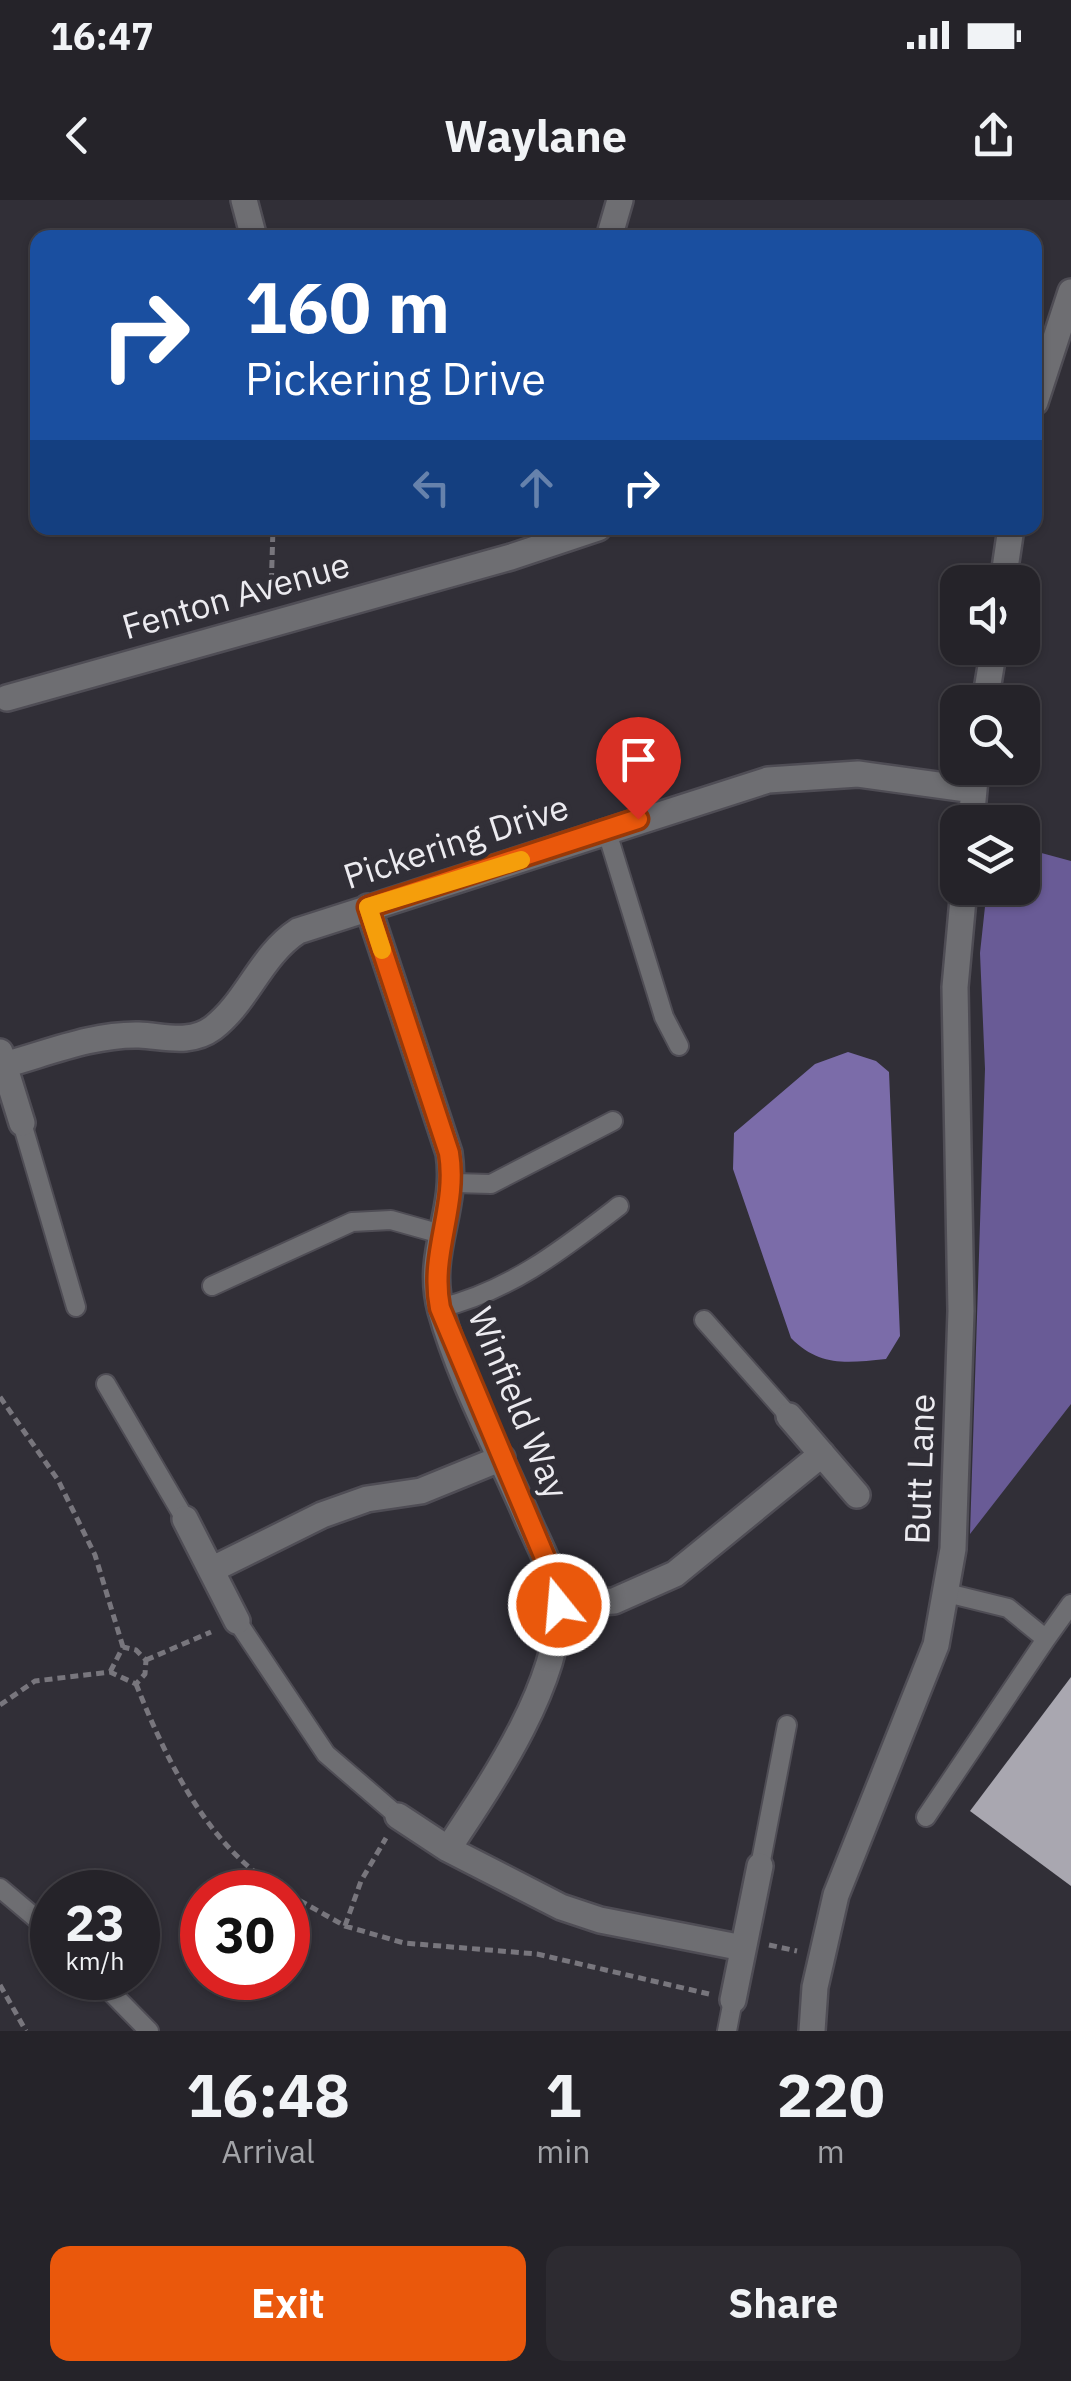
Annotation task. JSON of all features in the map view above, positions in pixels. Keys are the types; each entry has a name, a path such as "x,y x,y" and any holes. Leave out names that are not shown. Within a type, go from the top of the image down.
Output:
{"street":[{"path":"244,200 252,230"},
{"path":"611,230 620,200"},
{"path":"1042,382 1068,307"},
{"name":"Fenton Avenue","path":"7,698 576,535"},
{"path":"1006,565 1011,535"},
{"name":"Pickering Drive","path":"22,1123 2,1058 102,1038 178,1040 210,1031 229,1013 275,946 298,931 768,780 858,774 940,778"},
{"name":"Butt Lane","path":"812,2031 815,1987 836,1896 936,1645 954,1549 961,1311 955,987 962,905"},
{"name":"Winfield Way","path":"368,907 449,1153 454,1183 435,1263 440,1308 545,1558 559,1605 553,1646 499,1772 448,1849"},
{"path":"790,1416 857,1495"},
{"path":"559,1605 614,1601 675,1574 822,1454"},
{"path":"212,1569 322,1514 367,1499 421,1492 502,1458"},
{"path":"185,1519 237,1621"},
{"path":"398,1816 448,1849 561,1908 600,1920 744,1944"},
{"path":"733,2000 760,1866"}],"lane":[{"path":"606,829 664,1017 679,1046"},
{"path":"454,1183 491,1184 613,1121"},
{"path":"22,1123 76,1307"},
{"path":"440,1308 487,1294 538,1267 619,1206"},
{"path":"212,1286 352,1222 391,1220 441,1234"},
{"path":"704,1320 790,1416"},
{"path":"106,1384 185,1519"},
{"path":"947,1594 1008,1608 1046,1639"},
{"path":"926,1818 1071,1604"},
{"path":"237,1621 326,1754 398,1816"},
{"path":"760,1866 787,1725"},
{"path":"0,1888 30,1913"},
{"path":"118,2000 149,2031"},
{"path":"727,2031 733,2000"}],"path":[{"path":"271,622 273,535"},
{"path":"0,1397 58,1480 95,1555 123,1647 146,1660"},
{"path":"146,1660 237,1621"},
{"path":"110,1672 123,1647"},
{"path":"136,1684 145,1674 146,1660"},
{"path":"0,1705 35,1681 110,1672 136,1684 164,1753 219,1837 258,1870"},
{"path":"345,1926 361,1881 398,1816"},
{"path":"310,1906 345,1926 404,1943 537,1954 733,2000"},
{"path":"744,1944 801,1952 801,1957"},
{"path":"0,1985 26,2031"}],"shaded area":[{"path":"1040,853 1071,861 1071,1404 970,1534 985,1069 980,953 985,905 1040,905"},
{"path":"848,1052 876,1061 889,1072 900,1336 886,1359 846,1362 812,1354 791,1338 733,1169 734,1133 815,1064"}],"building":[{"path":"1071,1677 1071,1886 970,1811"}],"slow traffic":[{"path":"382,950 368,907 521,860"}],"route":[{"path":"559,1605 545,1558 440,1308 435,1263 454,1183 449,1153 368,907 507,865 638,819"}]}
